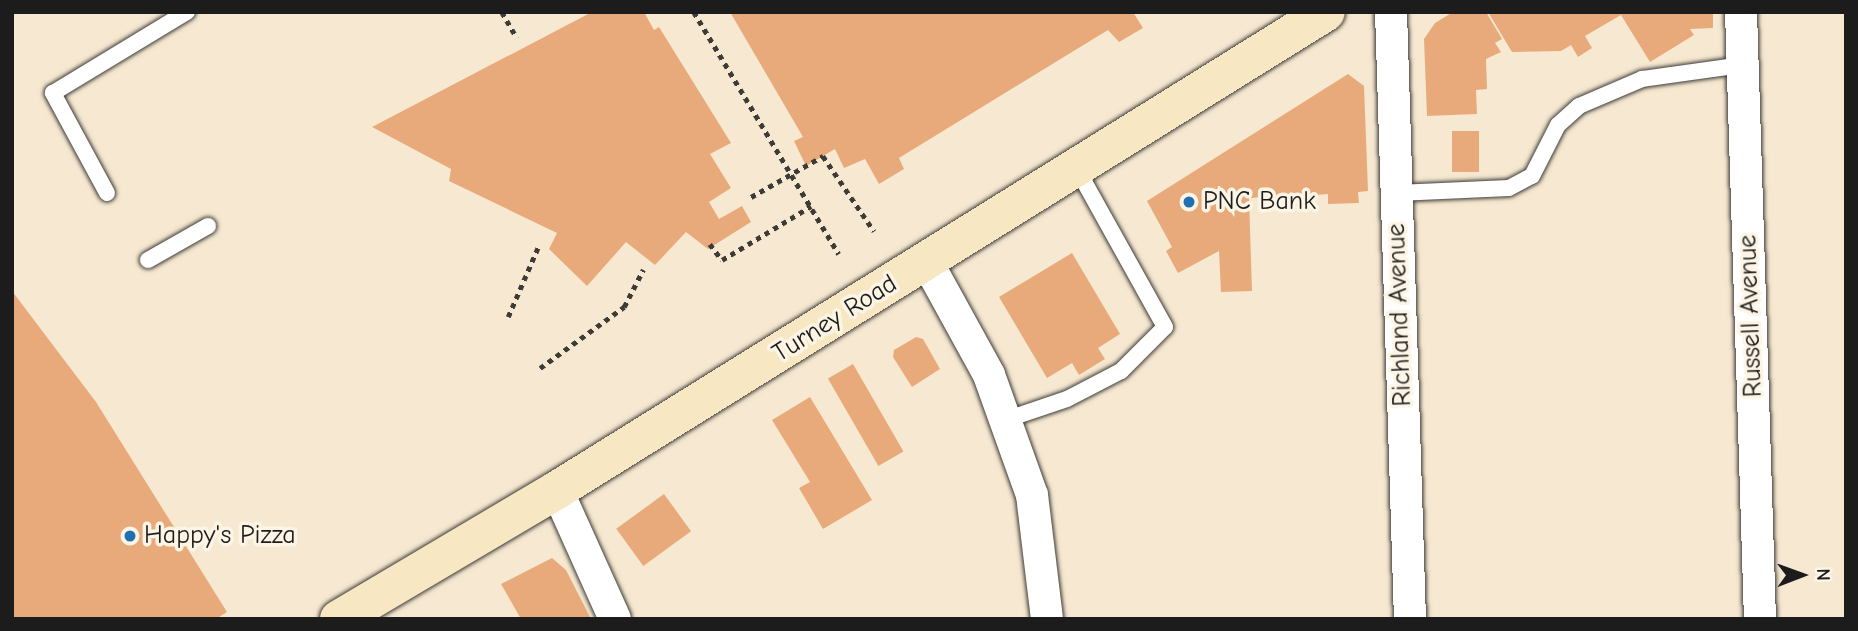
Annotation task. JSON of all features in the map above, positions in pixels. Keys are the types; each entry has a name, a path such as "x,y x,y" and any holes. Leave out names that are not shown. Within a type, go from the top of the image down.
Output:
{"main road":[{"name":"Turney Road","path":"339,619 557,490 1326,12"}],"street":[{"name":"Richland Avenue","path":"1391,12 1410,619"},
{"name":"Russell Avenue","path":"1741,12 1760,619"},
{"path":"927,262 989,375 1032,495 1047,619"},
{"path":"557,490 615,619"}],"lane":[{"path":"107,192 52,93 187,12"},
{"path":"1396,193 1509,188 1532,176 1558,125 1579,106 1642,79 1742,65"},
{"path":"1005,420 1067,399 1121,370 1165,327 1077,169"},
{"path":"148,260 208,226"}],"path":[{"path":"502,12 517,38"},
{"path":"694,12 839,254"},
{"path":"751,197 823,156 874,231"},
{"path":"710,244 722,260 811,206"},
{"path":"508,317 539,245"},
{"path":"540,368 624,307 643,270"}],"building":[{"path":"592,12 644,12 654,30 659,27 731,143 710,154 731,188 709,202 719,219 742,206 751,222 708,249 686,232 655,265 626,242 587,286 549,249 557,233 449,181 451,169 372,127"},
{"path":"730,12 1133,12 1143,28 1119,42 1108,30 899,158 904,169 879,184 865,159 844,168 835,149 806,166 794,141 803,137"},
{"path":"1453,12 1486,12 1502,39 1495,43 1501,52 1486,59 1487,89 1476,90 1477,114 1427,116 1424,39 1435,23"},
{"path":"1488,12 1713,12 1713,28 1690,29 1694,35 1650,62 1621,15 1585,36 1592,48 1578,57 1571,45 1561,51 1512,52"},
{"path":"1348,74 1364,86 1368,191 1358,192 1359,203 1328,204 1328,194 1316,195 1315,205 1281,207 1281,196 1249,198 1252,291 1221,292 1219,251 1178,273 1166,251 1172,247 1147,201"},
{"path":"1452,131 1479,131 1479,172 1452,172"},
{"path":"1072,253 1120,334 1098,348 1105,359 1079,375 1072,363 1047,378 999,297"},
{"path":"12,291 96,402 227,612 216,619 12,619"},
{"path":"916,337 923,339 940,369 912,387 893,357 894,350"},
{"path":"853,364 904,451 878,466 828,379"},
{"path":"810,397 872,500 823,529 799,488 810,482 772,420"},
{"path":"664,494 691,531 643,566 616,529"},
{"path":"552,558 566,570 591,619 521,619 501,584"}],"place":[{"name":"PNC Bank","path":"1189,202"},
{"name":"Happy's Pizza","path":"130,536"}]}
